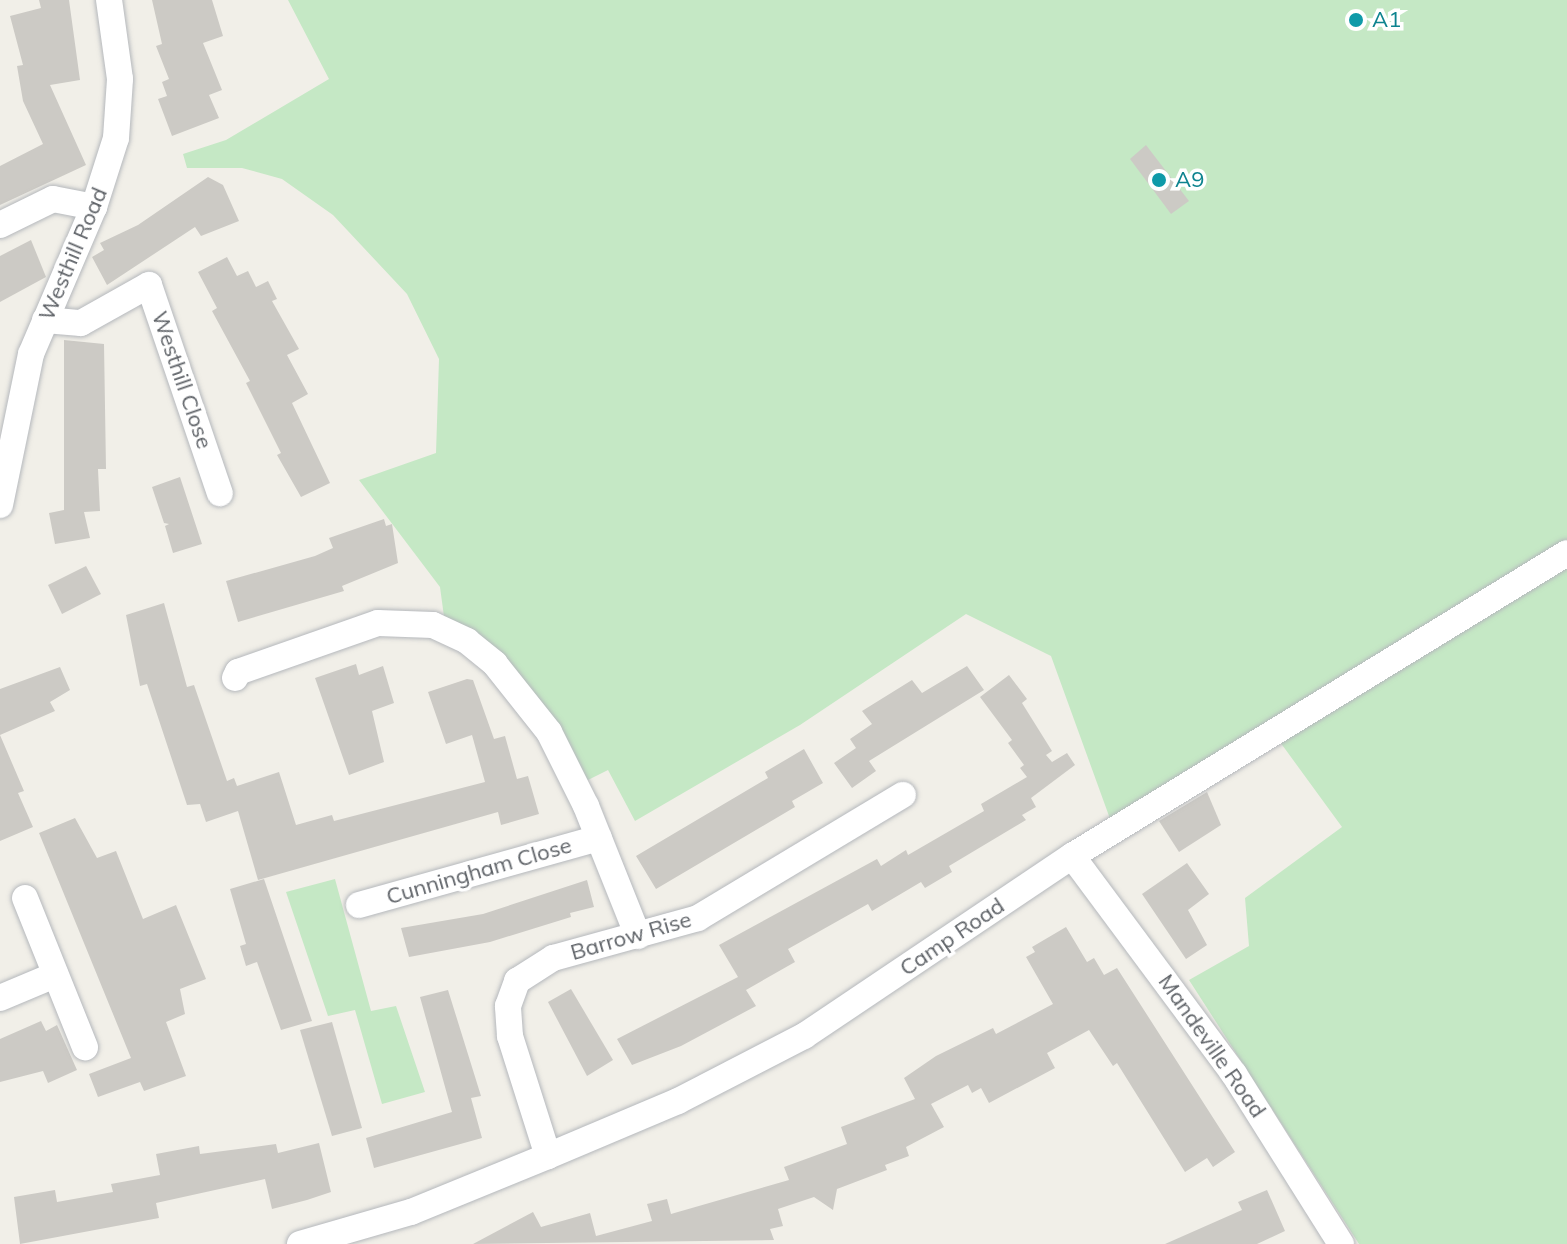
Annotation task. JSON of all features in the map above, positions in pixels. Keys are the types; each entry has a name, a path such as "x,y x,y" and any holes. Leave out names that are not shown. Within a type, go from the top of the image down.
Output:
{"street":[{"name":"Westhill Road","path":"0,505 24,380 45,320 94,207 120,109 109,0"},
{"path":"0,225 53,199 94,207"},
{"name":"Westhill Close","path":"45,320 81,323 149,285 220,493"},
{"name":"Camp Road","path":"300,1244 411,1212 548,1156 678,1101 804,1036 1072,856 1567,553"},
{"path":"235,678 238,672 378,623 414,622 452,633 495,664 549,732 599,838 638,936"},
{"name":"Barrow Rise","path":"548,1156 510,1036 511,991 526,973 553,958 638,936 713,911 903,795"},
{"name":"Cunningham Close","path":"359,905 599,838"},
{"name":"Mandeville Road","path":"1072,856 1234,1074 1341,1244"},
{"path":"25,898 85,1047"},
{"path":"0,998 55,975"}],"green space":[{"path":"288,0 1567,0 1567,1244 1359,1244 1189,980 1249,946 1245,898 1342,827 1280,742 1113,827 1051,656 966,614 800,725 635,821 608,770 586,781 445,624 440,587 359,480 436,453 439,359 407,294 333,215 282,179 242,168 187,168 183,154 226,140 329,79"},
{"path":"335,879 371,1011 396,1006 425,1092 382,1104 355,1010 328,1016 286,892"}],"building":[{"path":"39,0 69,0 80,80 50,85 86,165 0,205 0,166 43,144 23,101 17,66 23,65 10,16 41,8"},
{"path":"152,0 212,0 223,36 203,43 222,90 209,95 219,118 172,136 158,99 167,96 162,82 169,79 156,46 162,44"},
{"name":"A9","path":"1146,145 1189,201 1171,214 1130,159"},
{"path":"208,177 223,185 239,221 201,236 195,227 107,285 92,257 104,250 100,243 138,225"},
{"path":"31,240 46,277 0,302 0,256"},
{"path":"227,257 237,276 248,271 256,287 268,281 277,299 272,301 299,349 287,355 308,394 292,403 330,483 301,497 277,455 281,453 246,383 250,381 212,311 217,308 198,272"},
{"path":"64,340 104,344 106,469 98,469 100,511 84,512 90,538 55,544 49,513 64,510"},
{"path":"180,477 202,544 173,553 165,526 169,524 164,523 152,487"},
{"path":"384,519 386,526 392,524 398,563 342,586 344,591 238,622 226,581 315,556 333,548 329,538"},
{"path":"86,566 101,594 62,614 48,585"},
{"path":"164,603 187,687 194,685 227,781 234,778 237,786 279,772 296,825 332,815 334,821 485,782 472,735 446,744 428,692 467,679 473,680 494,739 505,736 517,779 528,776 539,814 501,825 498,812 258,880 238,811 206,822 200,804 187,805 147,684 140,686 126,615"},
{"path":"356,664 359,675 383,666 394,703 372,711 384,762 349,775 315,678"},
{"path":"967,666 984,690 869,761 876,771 852,788 834,763 856,748 850,739 872,724 862,711 912,680 922,693"},
{"path":"60,667 70,690 50,702 55,711 0,735 0,689"},
{"path":"1009,675 1027,699 1022,703 1052,751 1046,755 1052,762 1067,753 1075,765 1031,798 1036,807 1022,815 1026,820 949,866 952,872 925,888 921,882 872,911 868,904 788,949 795,962 746,990 756,1006 681,1046 632,1065 617,1039 738,977 719,945 877,859 881,866 906,850 908,855 984,811 981,804 1027,777 1020,768 1024,765 1008,743 1012,740 980,697"},
{"path":"0,735 24,791 18,793 33,827 0,841"},
{"path":"804,749 823,783 792,801 795,807 656,889 636,856 768,778 765,772"},
{"path":"1207,792 1221,825 1179,852 1159,821"},
{"path":"75,818 97,858 116,851 143,919 176,905 206,979 180,989 185,1014 166,1022 186,1076 144,1091 140,1082 98,1097 89,1074 131,1058 39,833"},
{"path":"1187,863 1209,894 1188,910 1207,945 1186,959 1142,894"},
{"path":"264,879 312,1021 281,1030 257,962 246,966 240,946 246,944 230,889"},
{"path":"587,880 594,907 570,913 571,917 490,942 409,957 401,928 483,914"},
{"path":"1066,927 1087,962 1094,958 1104,975 1117,968 1235,1152 1213,1167 1207,1158 1185,1172 1117,1063 1113,1066 1089,1030 1047,1053 1055,1068 989,1103 981,1088 972,1093 968,1085 931,1104 944,1127 906,1147 909,1156 885,1165 887,1170 837,1189 833,1210 814,1197 778,1209 783,1226 770,1229 774,1240 473,1244 533,1212 541,1227 590,1213 596,1236 652,1221 647,1204 667,1199 671,1214 789,1180 784,1167 847,1144 841,1127 915,1099 904,1078 936,1056 993,1028 996,1034 1053,1004 1026,957 1035,952 1032,947"},
{"path":"571,989 613,1060 587,1076 548,1002"},
{"path":"448,990 481,1096 471,1098 482,1138 374,1168 366,1138 452,1112 420,997"},
{"path":"41,1021 46,1031 57,1025 77,1070 48,1083 43,1071 0,1082 0,1039"},
{"path":"332,1022 362,1128 332,1136 300,1030"},
{"path":"319,1143 331,1192 272,1209 265,1179 156,1203 159,1218 20,1244 14,1197 55,1190 57,1202 113,1192 111,1184 160,1175 156,1154 199,1146 200,1154 276,1144 278,1153"},
{"path":"1267,1190 1285,1231 1257,1244 1165,1244 1242,1210 1238,1202"}],"place":[{"name":"A1","path":"1356,20"},
{"name":"A9","path":"1159,180"}]}
